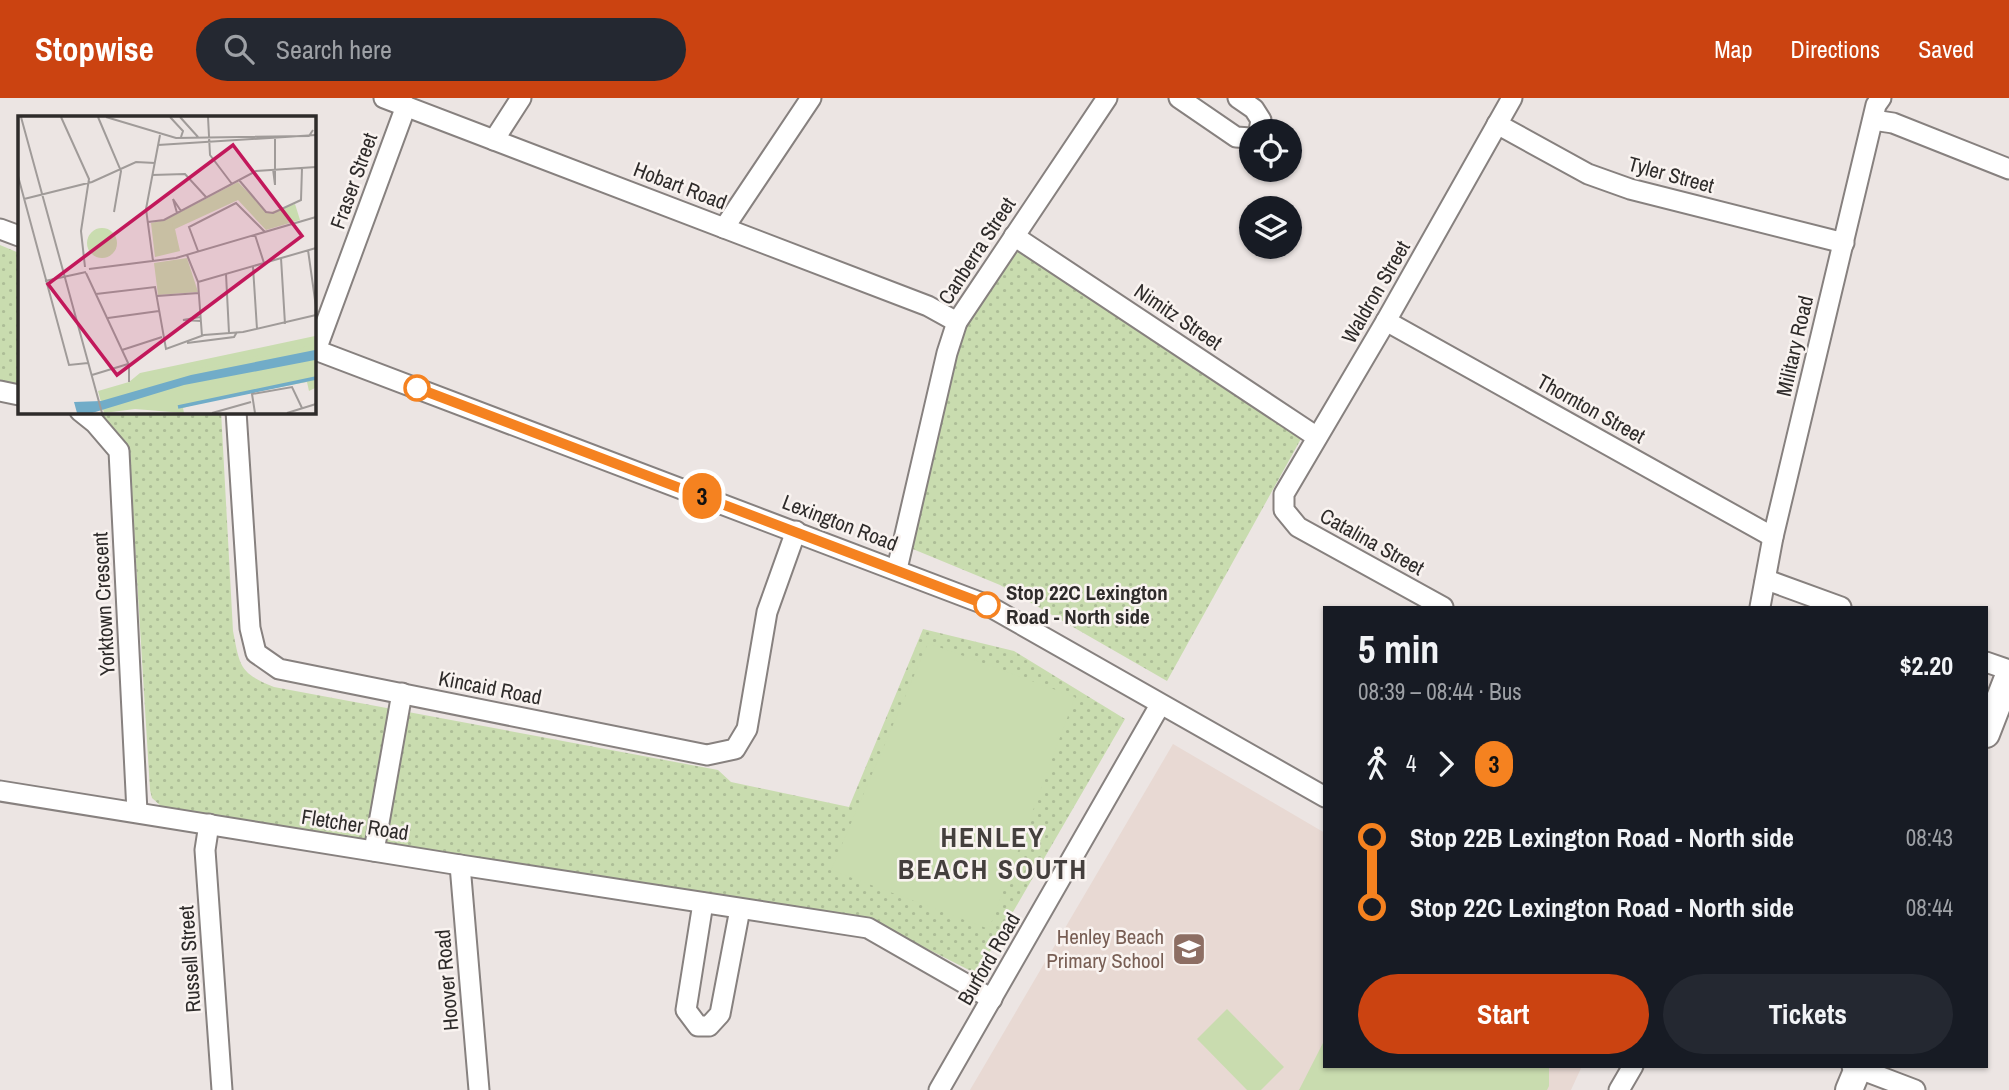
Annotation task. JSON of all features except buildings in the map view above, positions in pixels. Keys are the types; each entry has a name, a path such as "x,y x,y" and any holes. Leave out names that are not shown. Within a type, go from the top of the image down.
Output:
{"main road":[{"path":"1988,729 2009,673"}],"street":[{"name":"Hobart Road","path":"384,98 928,306 957,322"},
{"path":"494,140 521,98"},
{"path":"724,228 811,98"},
{"name":"Canberra Street","path":"897,569 947,353 957,322 1107,98"},
{"path":"1179,98 1239,137"},
{"path":"1238,98 1254,109 1260,119"},
{"name":"Waldron Street","path":"1284,510 1284,494 1387,321 1512,98"},
{"name":"Military Road","path":"1760,606 1773,537 1876,105 1881,98"},
{"name":"Fraser Street","path":"315,346 406,106"},
{"path":"1873,120 1893,123 2009,169"},
{"name":"Tyler Street","path":"1497,124 1588,174 1630,188 1843,243"},
{"path":"0,229 18,236"},
{"name":"Nimitz Street","path":"1014,236 1317,437"},
{"name":"Thornton Street","path":"1387,321 1773,537"},
{"name":"Lexington Road","path":"315,349 987,605 1323,796"},
{"path":"0,391 18,395"},
{"name":"Yorktown Crescent","path":"82,413 120,451 136,812"},
{"name":"Kincaid Road","path":"236,413 250,628 256,653 279,669 707,755 735,749 747,729 767,612 796,531"},
{"name":"Catalina Street","path":"1284,510 1298,527 1441,606"},
{"path":"1765,582 1768,580 1838,606"},
{"path":"1988,663 2009,673"},
{"path":"374,851 402,693"},
{"name":"Burford Road","path":"939,1090 1160,705"},
{"name":"Fletcher Road","path":"0,791 868,928 992,999"},
{"name":"Russell Street","path":"209,824 205,850 222,1090"},
{"name":"Hoover Road","path":"460,865 479,1090"},
{"path":"703,903 686,1010 698,1026 709,1026 720,1014 740,909"},
{"path":"1619,1090 1632,1068"},
{"path":"1855,1072 1915,1090"}],"shaded area":[{"name":"Henley Beach Primary School","path":"1173,744 1323,832 1323,1068 1581,1068 1571,1090 970,1090"}],"green space":[{"path":"0,245 18,253 18,388 0,384"},
{"path":"1017,250 1302,437 1167,681 1000,585 908,547 958,339"},
{"path":"95,413 221,413 233,631 237,653 247,672 274,687 718,770 731,782 849,807 923,629 1014,651 1125,719 977,974 868,919 163,808 152,798 150,790 130,465 123,446"},
{"path":"928,643 1075,697 989,929 831,870"},
{"path":"1227,1009 1284,1067 1261,1090 1247,1090 1197,1039"},
{"path":"1323,1043 1323,1068 1549,1068 1547,1090 1299,1090"}],"bus line":[{"name":"3","path":"417,388 987,605"}],"place":[{"name":"Stop 22C Lexington Road - North side","path":"987,605"},
{"name":"Henley Beach Primary School","path":"1189,949"}],"district":[{"name":"HENLEY BEACH SOUTH","path":"993,853"}]}
